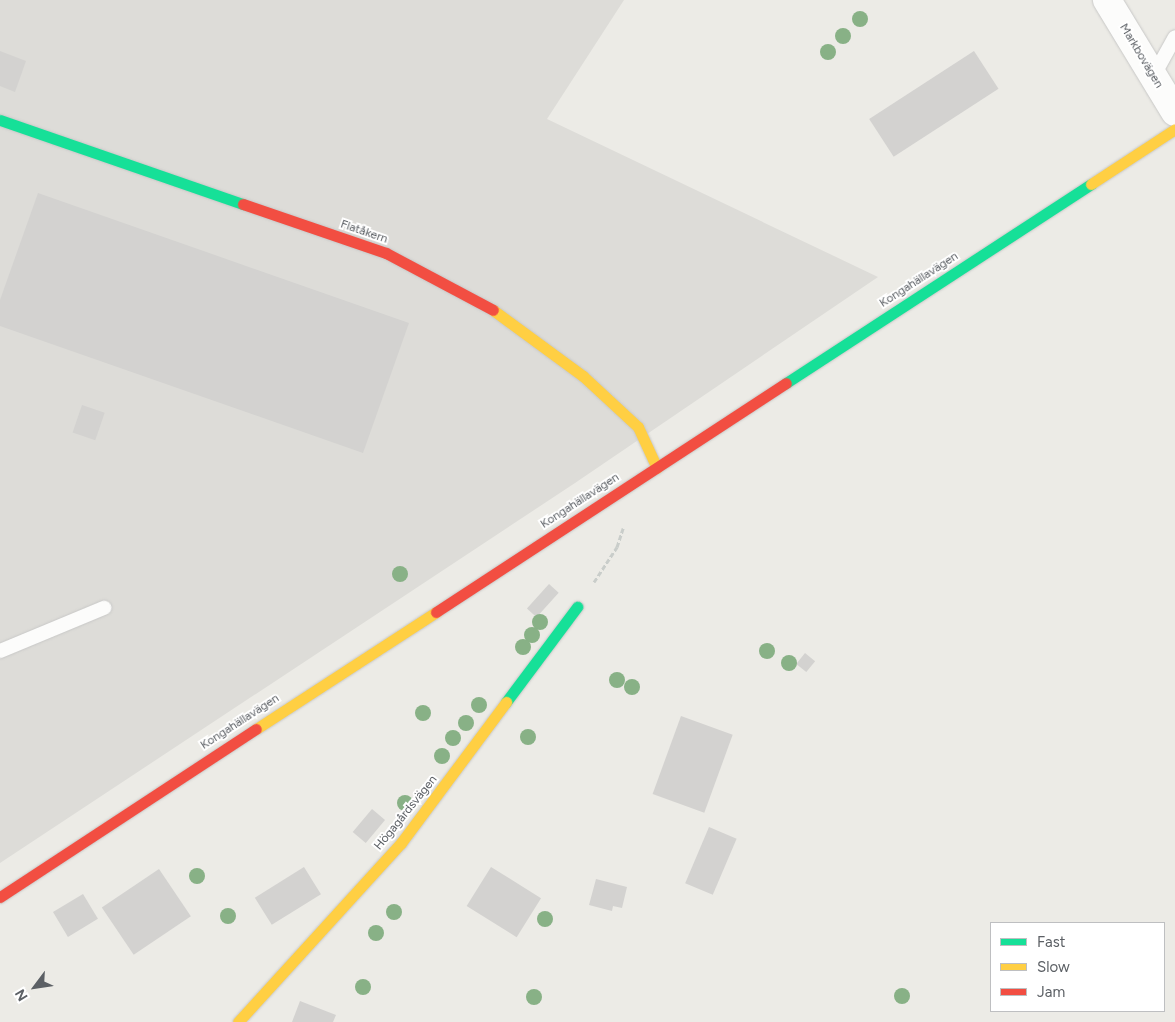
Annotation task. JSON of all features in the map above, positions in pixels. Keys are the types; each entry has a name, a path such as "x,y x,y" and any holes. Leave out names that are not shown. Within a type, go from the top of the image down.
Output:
{"main road":[{"name":"Flatåkern","path":"0,120 386,254 482,302 583,376 638,427 657,468"},
{"name":"Kongahällavägen","path":"0,897 1175,129"},
{"name":"Högagårdsvägen","path":"238,1022 401,843 577,607"}],"street":[{"name":"Markbovägen","path":"1107,0 1175,112"}],"lane":[{"path":"1154,75 1175,37"},
{"path":"0,651 104,608"}],"path":[{"path":"577,607 617,547 627,519"}],"shaded area":[{"path":"0,0 624,0 547,119 878,277 575,483 0,863"}],"building":[{"path":"0,51 26,61 15,92 0,86"},
{"path":"974,51 999,89 894,157 869,119"},
{"path":"38,193 409,323 363,453 0,326 0,300"},
{"path":"82,405 105,413 95,440 73,432"},
{"path":"549,584 559,593 537,617 527,609"},
{"path":"805,653 815,661 806,672 796,664"},
{"path":"681,716 733,735 704,813 653,794"},
{"path":"372,809 385,820 366,843 353,832"},
{"path":"709,827 737,839 713,895 685,883"},
{"path":"304,867 321,894 272,925 255,898"},
{"path":"491,867 541,898 517,937 467,906"},
{"path":"159,869 191,916 134,955 102,908"},
{"path":"596,879 627,887 622,908 613,906 612,911 589,905"},
{"path":"83,894 98,919 68,937 53,912"},
{"path":"300,1001 336,1015 333,1022 292,1022"}],"traffic: fast":[{"path":"0,120 243,204"},
{"path":"786,383 1091,184"},
{"path":"506,702 577,607"}],"traffic: slow":[{"path":"1091,184 1175,129"},
{"path":"493,310 583,376 638,427 657,468"},
{"path":"256,729 436,612"},
{"path":"238,1022 401,843 506,702"}],"traffic: jam":[{"path":"243,204 386,253 493,310"},
{"path":"436,612 786,383"},
{"path":"0,897 256,729"}]}
